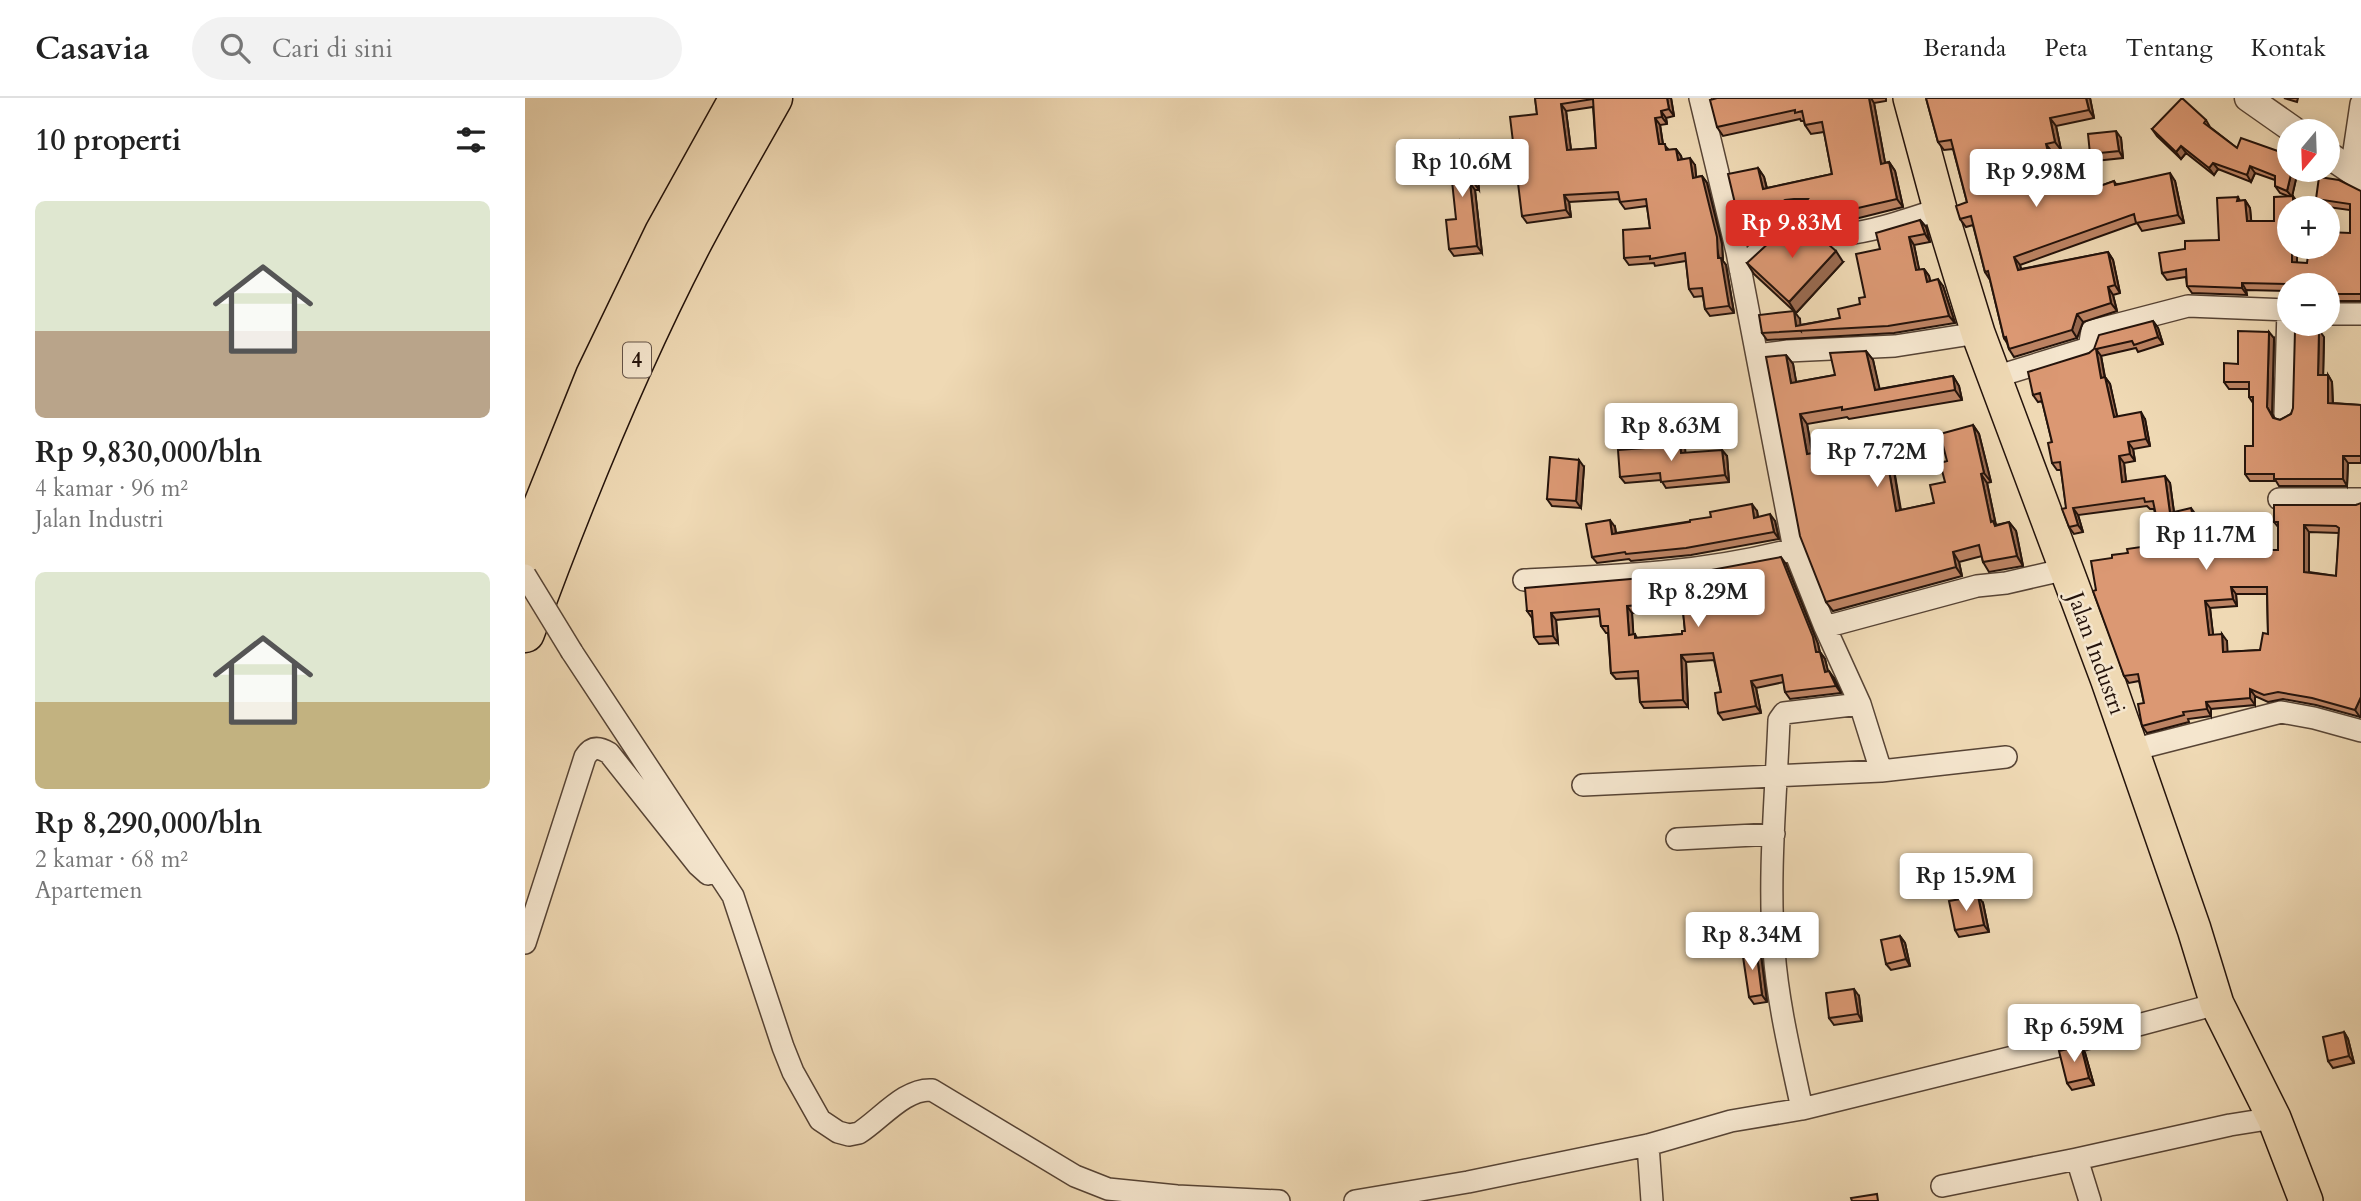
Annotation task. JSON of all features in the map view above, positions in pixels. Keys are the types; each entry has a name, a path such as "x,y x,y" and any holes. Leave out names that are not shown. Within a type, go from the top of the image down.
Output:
{"highway":[{"name":"4","path":"525,550 601,364 664,233 739,98"},
{"name":"4","path":"525,633 565,523 625,386 690,248 773,98"}],"main road":[{"name":"Jalan Industri","path":"1910,98 1978,333 2132,750 2217,1004 2274,1118 2306,1201"}],"street":[{"path":"1700,98 1719,170 1740,269 1794,550 1860,704 1881,771"},
{"path":"2248,98 2278,119"},
{"path":"2356,174 2361,104"},
{"path":"2340,163 2356,174"},
{"path":"1740,269 1784,228 1798,220 1805,221 1825,233 1839,234 1867,230 1940,209"},
{"path":"1995,377 2089,348 2092,331 2187,306 2277,310"},
{"path":"2340,314 2361,314"},
{"path":"1757,355 1895,345 1978,333"},
{"path":"2285,414 2287,336"},
{"path":"2279,499 2361,499"},
{"path":"1524,580 1646,575 1705,568 1794,550"},
{"path":"1825,627 1977,586 2006,583 2067,569"},
{"path":"525,575 572,652 733,896 783,1047 815,1111 828,1127 849,1135 859,1133 911,1093 921,1089 932,1090 1075,1175 1108,1189 1175,1198 1279,1201"},
{"path":"1801,1109 1774,952 1772,870 1779,720 1782,714 1860,704"},
{"path":"2132,750 2281,712 2361,731"},
{"path":"525,943 585,757 589,750 595,748 610,753 698,865 733,896"},
{"path":"1583,785 1881,771 2006,757"},
{"path":"1677,839 1774,834"},
{"path":"1355,1201 1468,1182 1648,1145 1731,1121 1801,1109 2217,1004"},
{"path":"1942,1186 2274,1118"},
{"path":"1648,1145 1652,1201"},
{"path":"2077,1159 2090,1201"}],"building":[{"path":"1535,98 1667,98 1669,109 1661,111 1662,117 1655,118 1659,144 1665,144 1666,150 1676,149 1678,160 1690,158 1693,178 1702,176 1717,237 1718,258 1721,258 1729,306 1705,309 1702,288 1689,289 1685,253 1650,259 1650,256 1624,258 1623,230 1650,228 1646,199 1620,202 1618,192 1564,195 1566,210 1522,216 1510,117 1537,114","holes":["1593,99 1596,148 1567,150 1561,104"]},
{"path":"1869,98 1881,164 1889,162 1897,199 1845,211 1823,211 1806,202 1808,199 1794,199 1785,200 1772,208 1738,216 1728,174 1758,168 1763,189 1832,174 1822,122 1805,125 1802,111 1795,113 1795,110 1717,127 1710,100"},
{"path":"1926,98 2086,98 2089,110 2050,118 2055,142 2046,144 2055,179 2085,172 2089,190 2114,181 2115,185 2170,173 2178,215 2136,223 2134,214 2014,257 2018,270 2108,252 2115,285 2108,287 2111,303 2077,314 2072,330 2009,349 1971,216 1960,219 1956,206 1967,202 1951,140 1938,142"},
{"path":"2182,98 2206,120 2204,123 2237,148 2241,138 2277,151 2277,182 2289,182 2287,191 2275,186 2275,176 2250,166 2247,175 2213,163 2209,168 2181,146 2176,152 2152,129"},
{"path":"2116,131 2119,151 2090,154 2088,134"},
{"path":"1461,142 1462,151 1471,151 1474,183 1470,183 1477,246 1449,249 1446,220 1456,219 1448,143"},
{"path":"2340,180 2361,191 2361,294 2340,294 2340,273 2277,273 2277,284 2242,283 2242,288 2187,286 2186,269 2162,273 2159,253 2185,249 2185,241 2219,240 2217,198 2238,197 2237,201 2245,200 2247,221 2274,221 2274,197 2277,197 2277,259 2307,263 2308,259 2340,259 2340,233 2350,233 2350,204 2340,203 2340,196 2316,196 2318,182"},
{"path":"1920,220 1925,234 1909,237 1916,270 1924,269 1927,282 1938,279 1949,316 1888,326 1762,333 1759,315 1794,311 1796,326 1840,318 1838,309 1860,304 1859,298 1865,297 1856,254 1880,249 1876,233"},
{"path":"1793,224 1819,236 1836,251 1789,302 1747,263 1785,228"},
{"path":"2153,321 2158,337 2134,345 2132,341 2096,349 2101,378 2105,377 2114,417 2141,412 2146,439 2128,442 2130,454 2119,456 2122,482 2165,476 2170,513 2191,508 2200,547 2226,545 2227,550 2278,550 2278,522 2274,522 2274,505 2361,503 2361,697 2355,710 2312,698 2278,692 2264,695 2250,689 2250,698 2206,702 2207,709 2183,712 2184,715 2142,726 2138,704 2144,703 2138,674 2124,676 2093,591 2096,590 2091,561 2128,553 2127,549 2162,544 2153,501 2145,502 2144,498 2073,508 2078,525 2069,527 2062,509 2066,508 2060,462 2052,463 2048,443 2052,442 2040,393 2033,395 2028,372 2089,353 2094,349 2099,335","holes":["2304,525 2339,528 2336,576 2304,572","2231,587 2267,587 2268,634 2263,633 2260,650 2223,652 2222,634 2209,635 2205,601 2233,599"]},
{"path":"2238,331 2269,332 2267,407 2273,418 2280,420 2291,414 2295,336 2319,336 2318,375 2328,375 2328,403 2361,405 2361,456 2343,456 2343,479 2274,479 2274,474 2245,474 2245,446 2253,446 2253,397 2249,397 2249,382 2224,382 2224,363 2238,364"},
{"path":"1866,351 1875,390 1953,376 1955,390 1842,410 1842,407 1800,414 1807,454 1842,448 1841,443 1883,436 1896,511 1934,503 1930,485 1945,482 1940,463 1947,461 1940,434 1973,425 1991,522 1993,521 1995,526 2009,522 2017,556 1983,562 1979,545 1953,552 1956,567 1826,602 1800,536 1766,357 1786,355 1791,383 1835,375 1830,353"},
{"path":"1680,441 1681,453 1722,450 1725,475 1661,482 1660,473 1620,477 1618,450 1658,447 1658,442"},
{"path":"1550,457 1579,460 1576,501 1547,499"},
{"path":"1752,504 1754,518 1770,514 1774,532 1686,548 1592,557 1586,524 1610,520 1612,534 1690,522 1711,517 1710,512"},
{"path":"1781,557 1813,637 1816,652 1820,652 1825,672 1829,671 1836,686 1785,692 1782,675 1751,681 1756,706 1718,713 1715,693 1721,692 1713,653 1681,655 1683,700 1640,702 1638,671 1611,673 1608,626 1601,626 1599,609 1551,613 1553,636 1534,637 1532,611 1527,611 1525,588 1690,574","holes":["1682,602 1685,631 1682,631 1682,634 1635,638 1635,634 1629,635 1627,606"]},
{"path":"1978,896 1984,925 1955,930 1949,901"},
{"path":"1900,936 1906,959 1886,964 1881,940"},
{"path":"1756,948 1762,995 1749,997 1742,950"},
{"path":"1854,989 1858,1014 1829,1018 1826,993"},
{"path":"2344,1032 2349,1056 2328,1061 2323,1037"},
{"path":"2081,1046 2089,1078 2067,1083 2059,1051"},
{"path":"1877,1194 1878,1201 1852,1201 1851,1198"}]}
